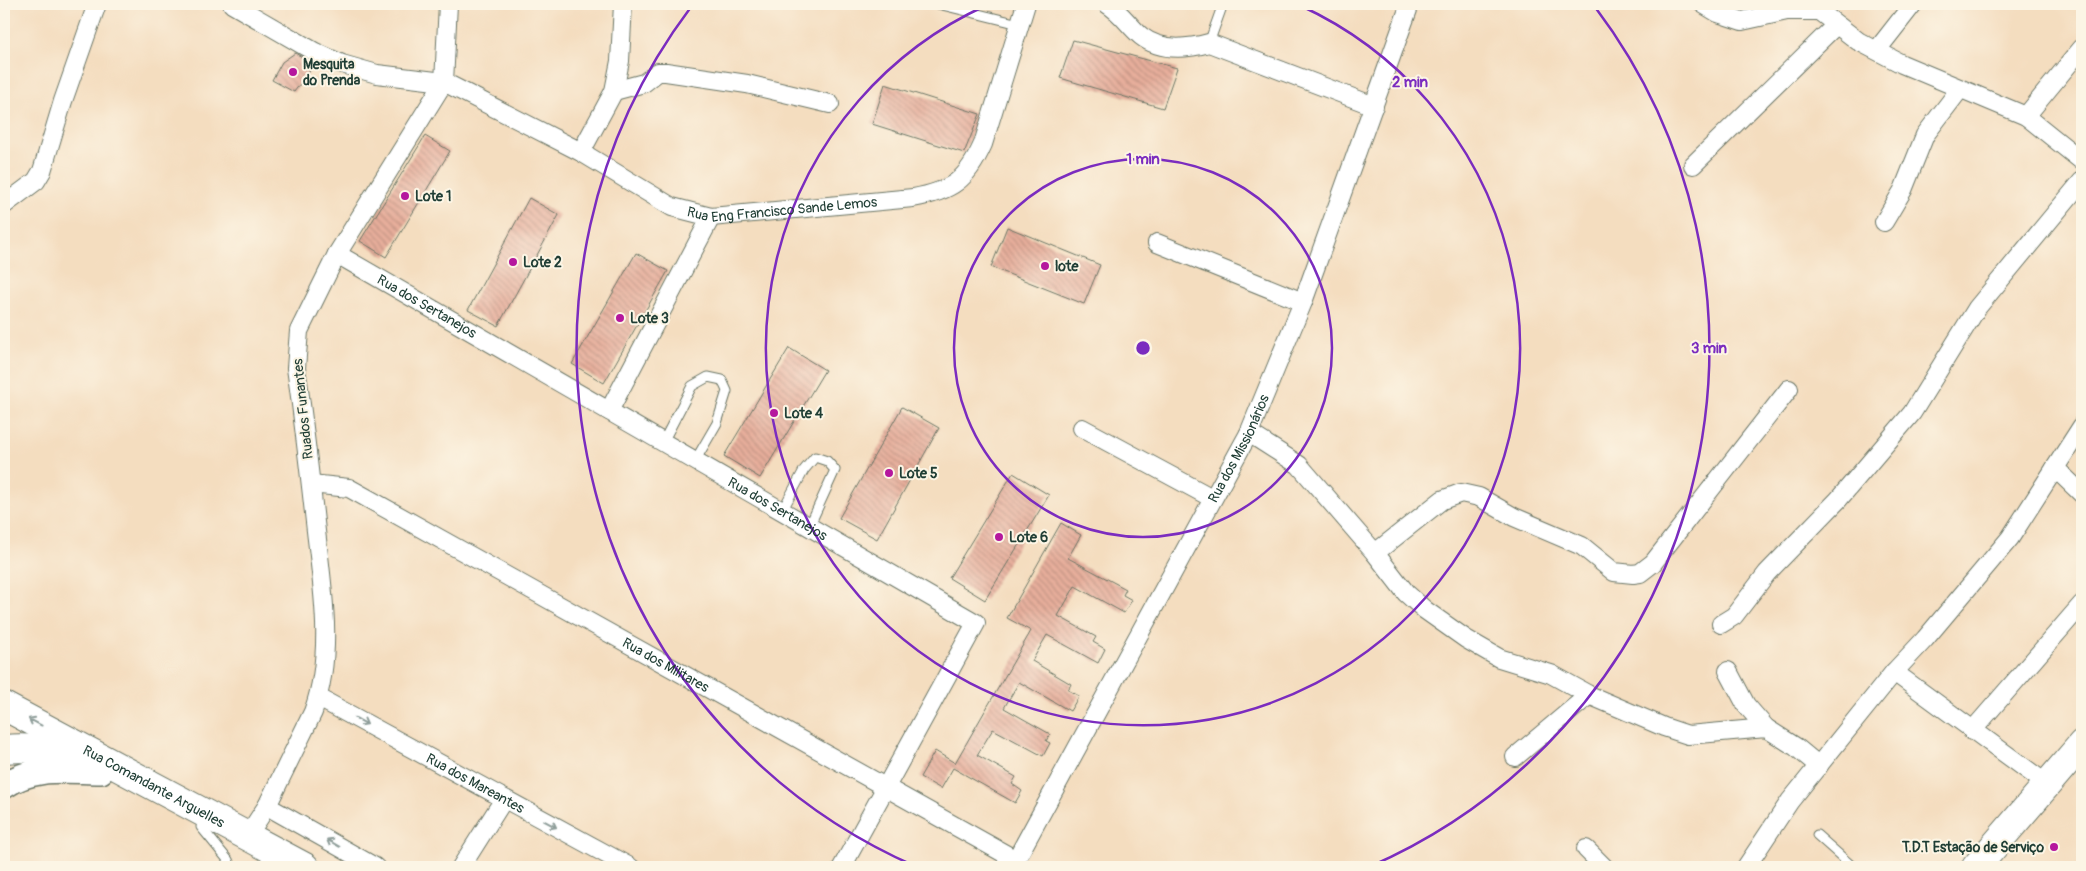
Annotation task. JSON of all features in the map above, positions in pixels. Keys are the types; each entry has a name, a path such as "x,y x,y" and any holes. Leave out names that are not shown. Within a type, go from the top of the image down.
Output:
{"main road":[{"name":"Rua Comandante Arguelles","path":"4,706 305,867"},
{"path":"1976,867 2082,744"},
{"path":"4,749 22,747 55,751 101,771"},
{"path":"1999,867 2082,767"},
{"name":"Rua Comandante Arguelles","path":"4,786 34,772 52,770 101,771 274,867"}],"street":[{"path":"4,205 36,181 42,171 60,108 97,4"},
{"path":"232,4 315,52 342,64 377,74 444,82"},
{"name":"Ruados Funantes","path":"248,835 268,806 306,729 319,698 325,660 325,608 296,368 296,348 299,331 337,254 444,82 448,4"},
{"path":"581,152 614,91 620,61 623,4"},
{"name":"Rua Eng Francisco Sande Lemos","path":"444,82 581,152 672,207 711,217 913,198 934,194 952,187 962,179 974,164 983,144 1026,4"},
{"path":"1109,4 1142,37 1169,48 1192,48 1209,43 1374,106"},
{"name":"Rua dos Missionários","path":"1014,863 1249,433 1303,302 1410,4"},
{"path":"1703,4 1718,13 1742,21 1786,11 1822,7 1836,25 1858,41 1960,89 2026,116 2082,161"},
{"path":"1877,50 1914,4"},
{"path":"1693,165 1836,25"},
{"path":"2026,116 2082,48"},
{"path":"614,91 644,83 658,72 666,72 747,84 830,104"},
{"path":"1884,222 1904,190 1925,135 1960,89"},
{"path":"1721,624 1734,616 1767,573 1838,500 1912,413 1977,308 2082,181"},
{"path":"609,411 711,217"},
{"path":"1157,243 1303,302"},
{"name":"Rua dos Sertanejos","path":"337,254 976,623 842,867"},
{"path":"1375,553 1442,500 1461,493 1479,497 1514,517 1582,546 1614,572 1622,574 1640,573 1653,564 1789,388"},
{"path":"1746,867 1790,801 1894,672 1926,639 2010,538 2082,426"},
{"path":"1082,428 1212,498"},
{"path":"1249,433 1299,465 1375,553 1406,593 1425,610 1466,640 1499,658 1551,674 1590,695 1664,727 1688,735 1766,728"},
{"path":"2055,468 2082,494"},
{"name":"Rua dos Militares","path":"311,484 349,488 886,788 1014,863"},
{"path":"1972,731 2082,604"},
{"path":"1728,671 1746,705 1766,728 1796,747 1819,766"},
{"path":"1894,672 2048,785"},
{"path":"1515,757 1590,695"},
{"name":"Rua dos Mareantes","path":"319,698 630,867"},
{"path":"461,867 504,799"},
{"path":"268,806 375,867"},
{"path":"1586,849 1604,867"}],"lane":[{"path":"938,4 1020,24"},
{"path":"1209,43 1223,4"},
{"path":"663,442 692,386 708,378 722,380 727,391 717,423 695,461"},
{"path":"782,511 804,470 815,457 827,461 835,470 809,527"},
{"path":"201,826 228,860 231,867"},
{"path":"1816,835 1853,867"}],"building":[{"path":"1073,40 1177,68 1163,108 1060,78"},
{"name":"Mesquita do Prenda","path":"295,53 315,64 294,92 272,80 282,62"},
{"path":"885,84 980,114 964,153 872,124"},
{"name":"Lote 1","path":"425,136 450,151 386,257 360,241"},
{"name":"Lote 2","path":"529,198 559,215 498,326 468,310"},
{"name":"lote","path":"1007,227 1100,265 1084,304 991,267"},
{"name":"Lote 3","path":"636,253 668,271 604,383 572,364"},
{"name":"Lote 4","path":"789,348 825,370 760,478 724,456"},
{"name":"Lote 5","path":"902,407 939,428 877,539 839,518"},
{"name":"Lote 6","path":"1013,473 1049,495 985,600 949,578"},
{"path":"1061,523 1081,535 1068,558 1126,589 1123,595 1132,600 1124,613 1075,586 1058,616 1096,637 1093,642 1105,649 1098,663 1047,635 1032,661 1071,684 1068,690 1079,696 1070,711 1019,682 1004,708 1050,734 1046,741 1050,743 1043,756 993,729 977,755 1016,777 1012,784 1022,791 1015,803 953,768 941,789 920,777 935,751 955,763 1031,631 1007,618"}],"place":[{"name":"Mesquita do Prenda","path":"293,72"},
{"name":"Lote 1","path":"405,196"},
{"name":"Lote 2","path":"513,262"},
{"name":"lote","path":"1045,266"},
{"name":"Lote 3","path":"620,318"},
{"name":"Lote 4","path":"774,413"},
{"name":"Lote 5","path":"889,473"},
{"name":"Lote 6","path":"999,537"},
{"name":"T.D.T Estação de Serviço","path":"2054,847"}]}
